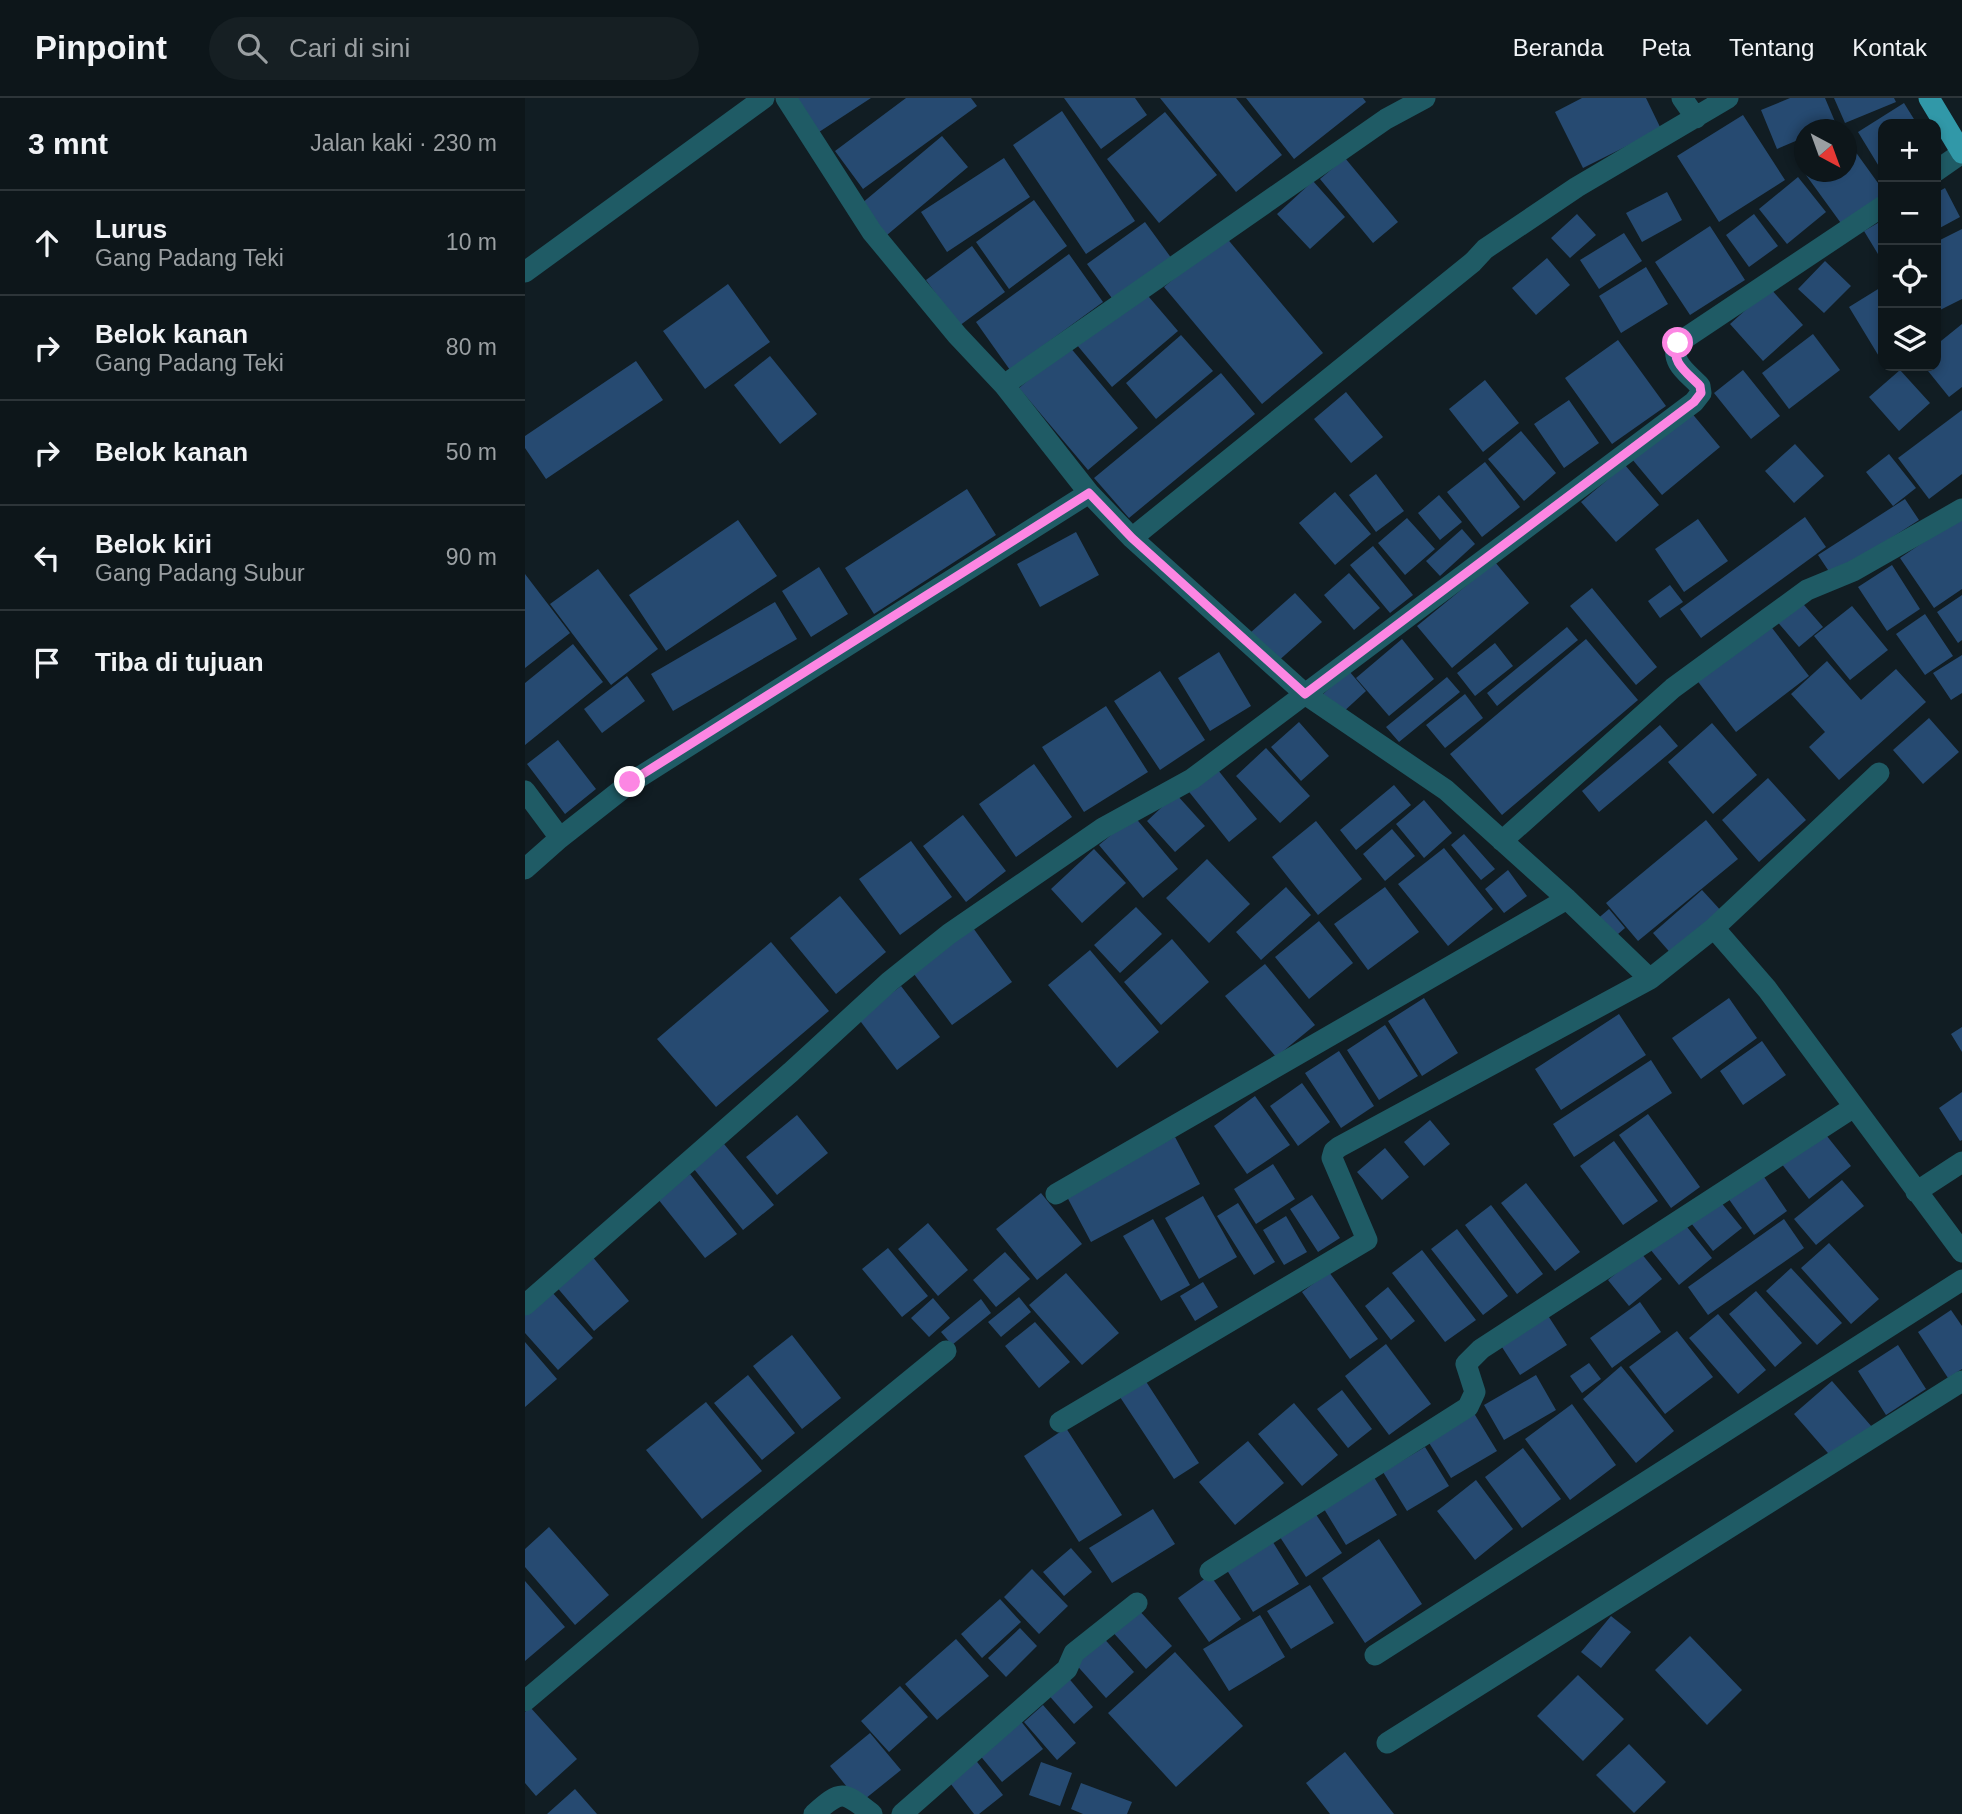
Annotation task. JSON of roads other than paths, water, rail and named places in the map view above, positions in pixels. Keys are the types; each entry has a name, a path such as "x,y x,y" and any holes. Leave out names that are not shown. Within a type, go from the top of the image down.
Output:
{"main road":[{"path":"1929,98 1962,153"}],"street":[{"path":"525,272 764,98"},
{"path":"786,98 872,232 957,335 1004,385 1089,493 1132,538 1305,694 1446,790 1650,979"},
{"path":"1004,385 1386,119 1425,98"},
{"path":"1682,98 1696,118"},
{"path":"1132,538 1473,262 1485,249 1577,187 1728,98"},
{"path":"1941,168 1962,153"},
{"path":"525,1305 791,1072 889,982 949,934 1103,828 1192,779 1694,402 1701,393 1700,386 1675,360 1674,350 1678,343 1878,209"},
{"path":"525,869 630,782 1089,493"},
{"path":"1501,841 1673,688 1779,610 1807,590 1853,571 1962,509"},
{"path":"1060,1422 1367,1240 1332,1158 1334,1151 1650,979 1714,928 1879,773"},
{"path":"525,791 560,838"},
{"path":"1056,1195 1567,900"},
{"path":"1714,928 1767,989 1962,1252"},
{"path":"1210,1571 1468,1407 1475,1392 1466,1364 1481,1349 1854,1107"},
{"path":"1916,1192 1962,1161"},
{"path":"1375,1655 1962,1280"},
{"path":"525,1701 749,1512 946,1351"},
{"path":"1387,1743 1962,1381"},
{"path":"902,1814 1067,1669 1073,1653 1137,1602"},
{"path":"814,1814 832,1798 841,1795 850,1796 872,1814"}]}
